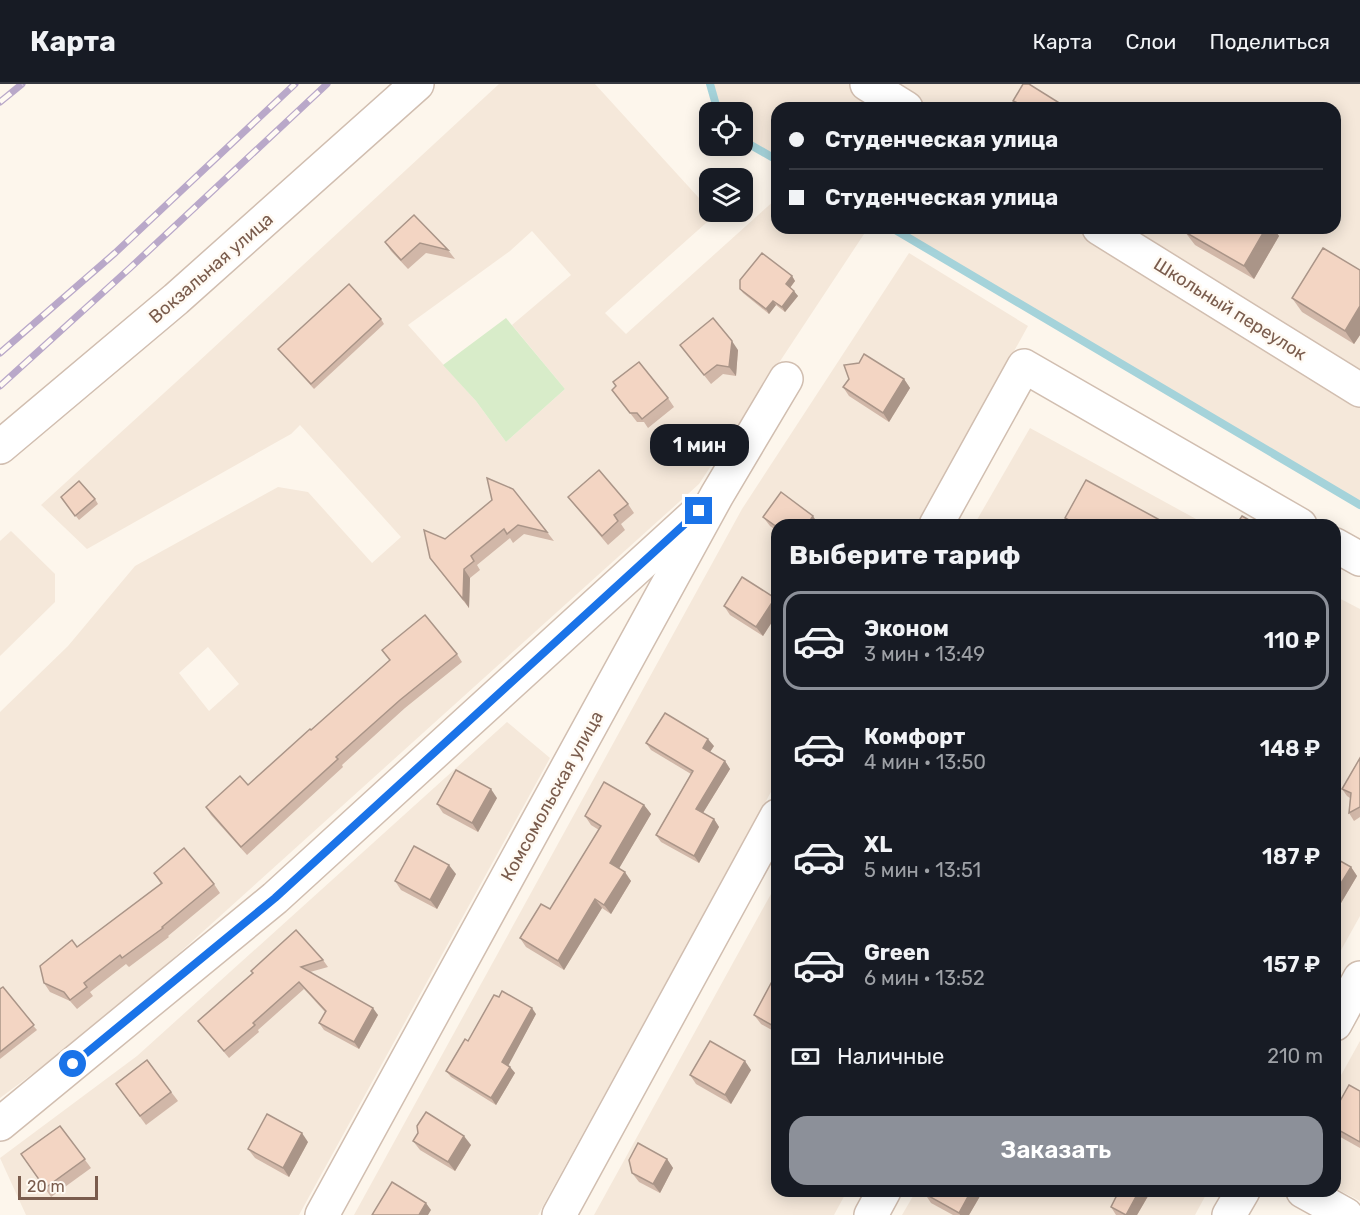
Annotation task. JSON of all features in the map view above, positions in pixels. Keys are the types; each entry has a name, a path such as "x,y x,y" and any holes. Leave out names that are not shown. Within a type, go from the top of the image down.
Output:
{"street":[{"name":"Вокзальная улица","path":"0,447 176,299 417,84"},
{"path":"867,84 896,102"},
{"name":"Школьный переулок","path":"1109,234 1360,390"},
{"path":"939,519 1024,366 1290,519"},
{"name":"Комсомольская улица","path":"322,1215 717,495 786,379"},
{"path":"0,1124 275,898 717,495"},
{"path":"1341,549 1360,560"},
{"path":"559,1215 771,827"},
{"path":"1341,1013 1360,978"},
{"path":"871,1215 881,1197"},
{"path":"1229,1215 1240,1197"},
{"path":"1314,1197 1346,1215"}],"shaded area":[{"path":"499,84 595,84 699,198 699,222 707,222 605,313 626,334 771,203 771,234 864,234 699,484 106,1019 0,1098 0,712 68,646 135,566 278,487 308,492 372,563 401,537 300,425 291,434 87,549 41,505","holes":["532,231 571,275 512,325 565,389 506,442 476,401 408,325 510,251","208,647 239,684 209,711 179,673"]},
{"path":"707,84 1360,84 1360,505 902,234 1341,234 1341,102 771,102 771,156 753,146 753,102 713,102"},
{"path":"909,253 1028,326 921,519 771,519 771,792 538,1215 354,1215 742,509"},
{"path":"1030,428 1196,519 977,519"},
{"path":"11,531 55,574 55,602 0,656 0,541"},
{"path":"1341,599 1360,609 1360,916 1341,950"},
{"path":"507,722 550,758 299,1215 26,1215 0,1158 137,1056"},
{"path":"771,894 771,1197 844,1197 834,1215 594,1215"},
{"path":"1360,1041 1360,1201 1341,1191 1341,1075"},
{"path":"912,1197 1205,1197 1195,1215 902,1215"}],"green space":[{"path":"506,318 565,389 506,442 476,401 443,365"}],"building":[{"path":"1023,84 1029,84 1058,102 1015,102 1013,101"},
{"path":"414,215 448,250 420,243 401,260 385,242"},
{"path":"1188,234 1263,234 1244,266"},
{"path":"1323,248 1360,270 1360,306 1345,331 1292,298"},
{"path":"762,253 792,276 786,284 794,291 782,307 773,301 766,309 740,289 740,280"},
{"path":"349,284 381,319 311,384 278,349"},
{"path":"713,318 732,341 729,367 717,365 704,375 680,345"},
{"path":"864,354 904,379 883,413 843,387 849,379 844,365 859,363"},
{"path":"639,362 668,398 642,419 637,413 630,413 612,390 616,386 613,382"},
{"path":"599,470 628,504 614,515 618,521 602,536 568,497"},
{"path":"487,478 513,489 547,532 518,525 507,534 504,529 471,556 474,561 464,569 463,599 430,558 424,530 445,539 492,500"},
{"path":"1086,480 1158,519 1067,519 1065,518"},
{"path":"79,481 95,499 75,516 61,497"},
{"path":"781,492 813,516 811,519 771,519 771,523 763,517"},
{"path":"742,577 771,595 771,604 756,627 724,606"},
{"path":"425,615 457,654 400,700 336,757 338,759 241,847 206,807 240,776 248,785 311,730 390,660 382,650"},
{"path":"665,713 708,739 703,748 725,761 696,809 714,819 694,856 656,835 693,771 646,743"},
{"path":"1360,758 1360,807 1349,813 1351,793 1342,789"},
{"path":"456,770 491,789 472,823 437,804"},
{"path":"604,782 644,805 610,863 625,872 604,905 595,899 558,961 520,938 541,904 550,909 601,826 585,816"},
{"path":"414,846 449,865 430,900 395,881"},
{"path":"184,848 214,884 163,928 122,958 120,955 84,983 87,987 70,1000 64,992 44,983 40,966 72,940 77,947 162,883 154,873"},
{"path":"1341,861 1351,867 1341,883"},
{"path":"296,930 323,960 301,967 373,1008 354,1042 319,1023 326,1011 299,982 253,1023 255,1025 224,1051 198,1021 253,973 251,971"},
{"path":"771,983 771,1025 754,1015"},
{"path":"3,987 34,1025 0,1052 0,989"},
{"path":"502,991 532,1008 502,1062 510,1067 491,1098 446,1071 465,1039 468,1041 494,995 499,997"},
{"path":"710,1041 745,1061 725,1095 690,1075"},
{"path":"147,1060 171,1092 140,1116 116,1084"},
{"path":"1349,1085 1360,1091 1360,1142 1341,1131 1341,1099"},
{"path":"426,1112 464,1136 448,1162 413,1141 418,1133 417,1126"},
{"path":"267,1114 302,1133 283,1168 248,1149"},
{"path":"60,1126 85,1159 45,1188 21,1154"},
{"path":"638,1143 667,1159 653,1184 632,1173 629,1160"},
{"path":"392,1182 426,1203 419,1215 372,1215"},
{"path":"930,1197 968,1197 959,1213"},
{"path":"1116,1197 1136,1197 1126,1215 1111,1207"}],"waterway":[{"path":"710,84 715,102"},
{"path":"753,146 771,157"},
{"path":"902,234 1360,505"}],"railway":[{"path":"0,102 22,84"},
{"path":"0,353 115,253 295,84"},
{"path":"0,386 327,84"}],"route":[{"path":"73,1064 275,898 699,511"}]}
